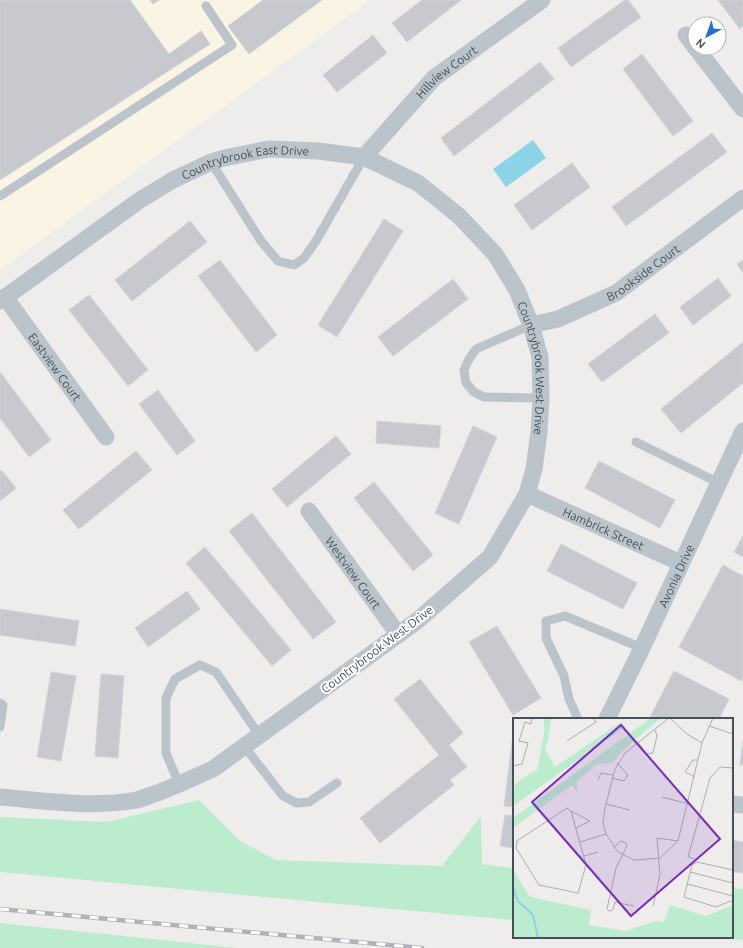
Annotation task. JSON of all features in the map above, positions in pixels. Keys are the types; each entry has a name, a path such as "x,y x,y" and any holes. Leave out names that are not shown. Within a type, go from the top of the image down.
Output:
{"street":[{"name":"Hillview Court","path":"364,157 434,78 542,0"},
{"path":"702,56 743,109"},
{"name":"Countrybrook East Drive","path":"3,299 140,200 173,180 211,162 269,149 318,151 364,157 418,183 459,216 495,254"},
{"name":"Brookside Court","path":"532,325 558,319 616,293 743,198"},
{"name":"Countrybrook West Drive","path":"0,797 98,804 138,799 158,793 213,769 417,621 490,557 527,494 534,469 539,432 541,398 540,357 532,325 517,290 495,254"},
{"name":"Eastview Court","path":"3,299 106,438"},
{"name":"Avonia Drive","path":"607,718 642,648 743,431"},
{"name":"Hambrick Street","path":"527,494 681,563"},
{"name":"Westview Court","path":"310,511 398,634"},
{"path":"733,804 743,805"}],"lane":[{"path":"0,196 232,45 206,6"},
{"path":"211,162 261,240 278,261 294,265 304,258 316,241 364,157"},
{"path":"532,325 476,349 464,370 466,383 474,392 484,397 541,398"},
{"path":"636,442 719,483"},
{"path":"578,718 569,699 564,676 546,638 546,621 565,616 642,648"},
{"path":"179,784 166,753 166,698 175,679 200,665 216,672 260,735"},
{"path":"0,703 3,705 0,727"},
{"path":"244,746 283,796 297,803 309,802 337,783"}],"shaded area":[{"path":"0,0 370,0 0,270"}],"green space":[{"path":"199,800 240,841 276,860 442,866 481,816 482,864 513,868 513,920 0,872 0,817 107,822"},
{"path":"733,888 743,889 743,940 719,938 733,938"},
{"path":"0,923 238,948 0,948"}],"water":[{"path":"533,140 546,158 506,187 493,169"}],"building":[{"path":"0,0 130,0 169,54 201,31 210,44 0,180"},
{"path":"150,0 159,0 153,4"},
{"path":"263,0 322,0 249,54 228,26"},
{"path":"422,0 461,0 407,42 392,23"},
{"path":"625,0 628,0 641,17 571,67 558,48"},
{"path":"718,0 743,0 743,26 740,29"},
{"path":"373,35 387,53 337,92 323,75"},
{"path":"642,54 693,121 673,136 623,69"},
{"path":"540,62 554,79 454,156 441,138"},
{"path":"712,133 727,152 626,226 612,207"},
{"path":"572,163 590,187 532,230 514,205"},
{"path":"384,219 403,231 337,337 318,325"},
{"path":"190,221 207,242 132,301 115,280"},
{"path":"220,260 277,335 256,352 198,276"},
{"path":"743,260 743,273 737,264"},
{"path":"718,278 731,296 693,325 680,307"},
{"path":"453,279 468,299 393,356 378,337"},
{"path":"89,295 148,370 128,386 69,310"},
{"path":"655,314 669,333 602,382 588,364"},
{"path":"743,342 743,383 681,433 661,409"},
{"path":"0,372 51,440 29,457 0,418"},
{"path":"158,390 195,441 177,455 139,404"},
{"path":"377,421 441,426 439,448 376,443"},
{"path":"473,426 497,437 459,524 435,513"},
{"path":"336,436 351,454 287,507 272,489"},
{"path":"136,451 152,470 79,529 63,510"},
{"path":"599,461 675,500 660,528 585,488"},
{"path":"1,470 16,488 0,501 0,471"},
{"path":"374,482 433,555 413,571 354,498"},
{"path":"252,513 336,622 313,639 229,531"},
{"path":"743,536 743,557 734,552"},
{"path":"561,544 637,583 623,609 547,571"},
{"path":"205,547 291,650 272,666 186,563"},
{"path":"723,565 743,576 743,676 741,681 679,647"},
{"path":"187,591 200,609 148,647 135,628"},
{"path":"0,609 79,621 75,646 0,635"},
{"path":"497,626 541,698 513,715 469,642"},
{"path":"674,671 729,699 720,718 650,718"},
{"path":"51,672 76,676 61,761 37,757"},
{"path":"101,674 124,676 118,758 95,756"},
{"path":"420,679 463,733 449,745 467,767 450,780 454,785 380,843 360,818 439,755 394,699"},
{"path":"513,734 513,807 504,806"},
{"path":"743,740 743,765 740,765"},
{"path":"505,815 513,816 513,848 500,846"},
{"path":"733,840 743,842 743,873 733,872"}],"railway":[{"path":"0,909 422,948"}]}
